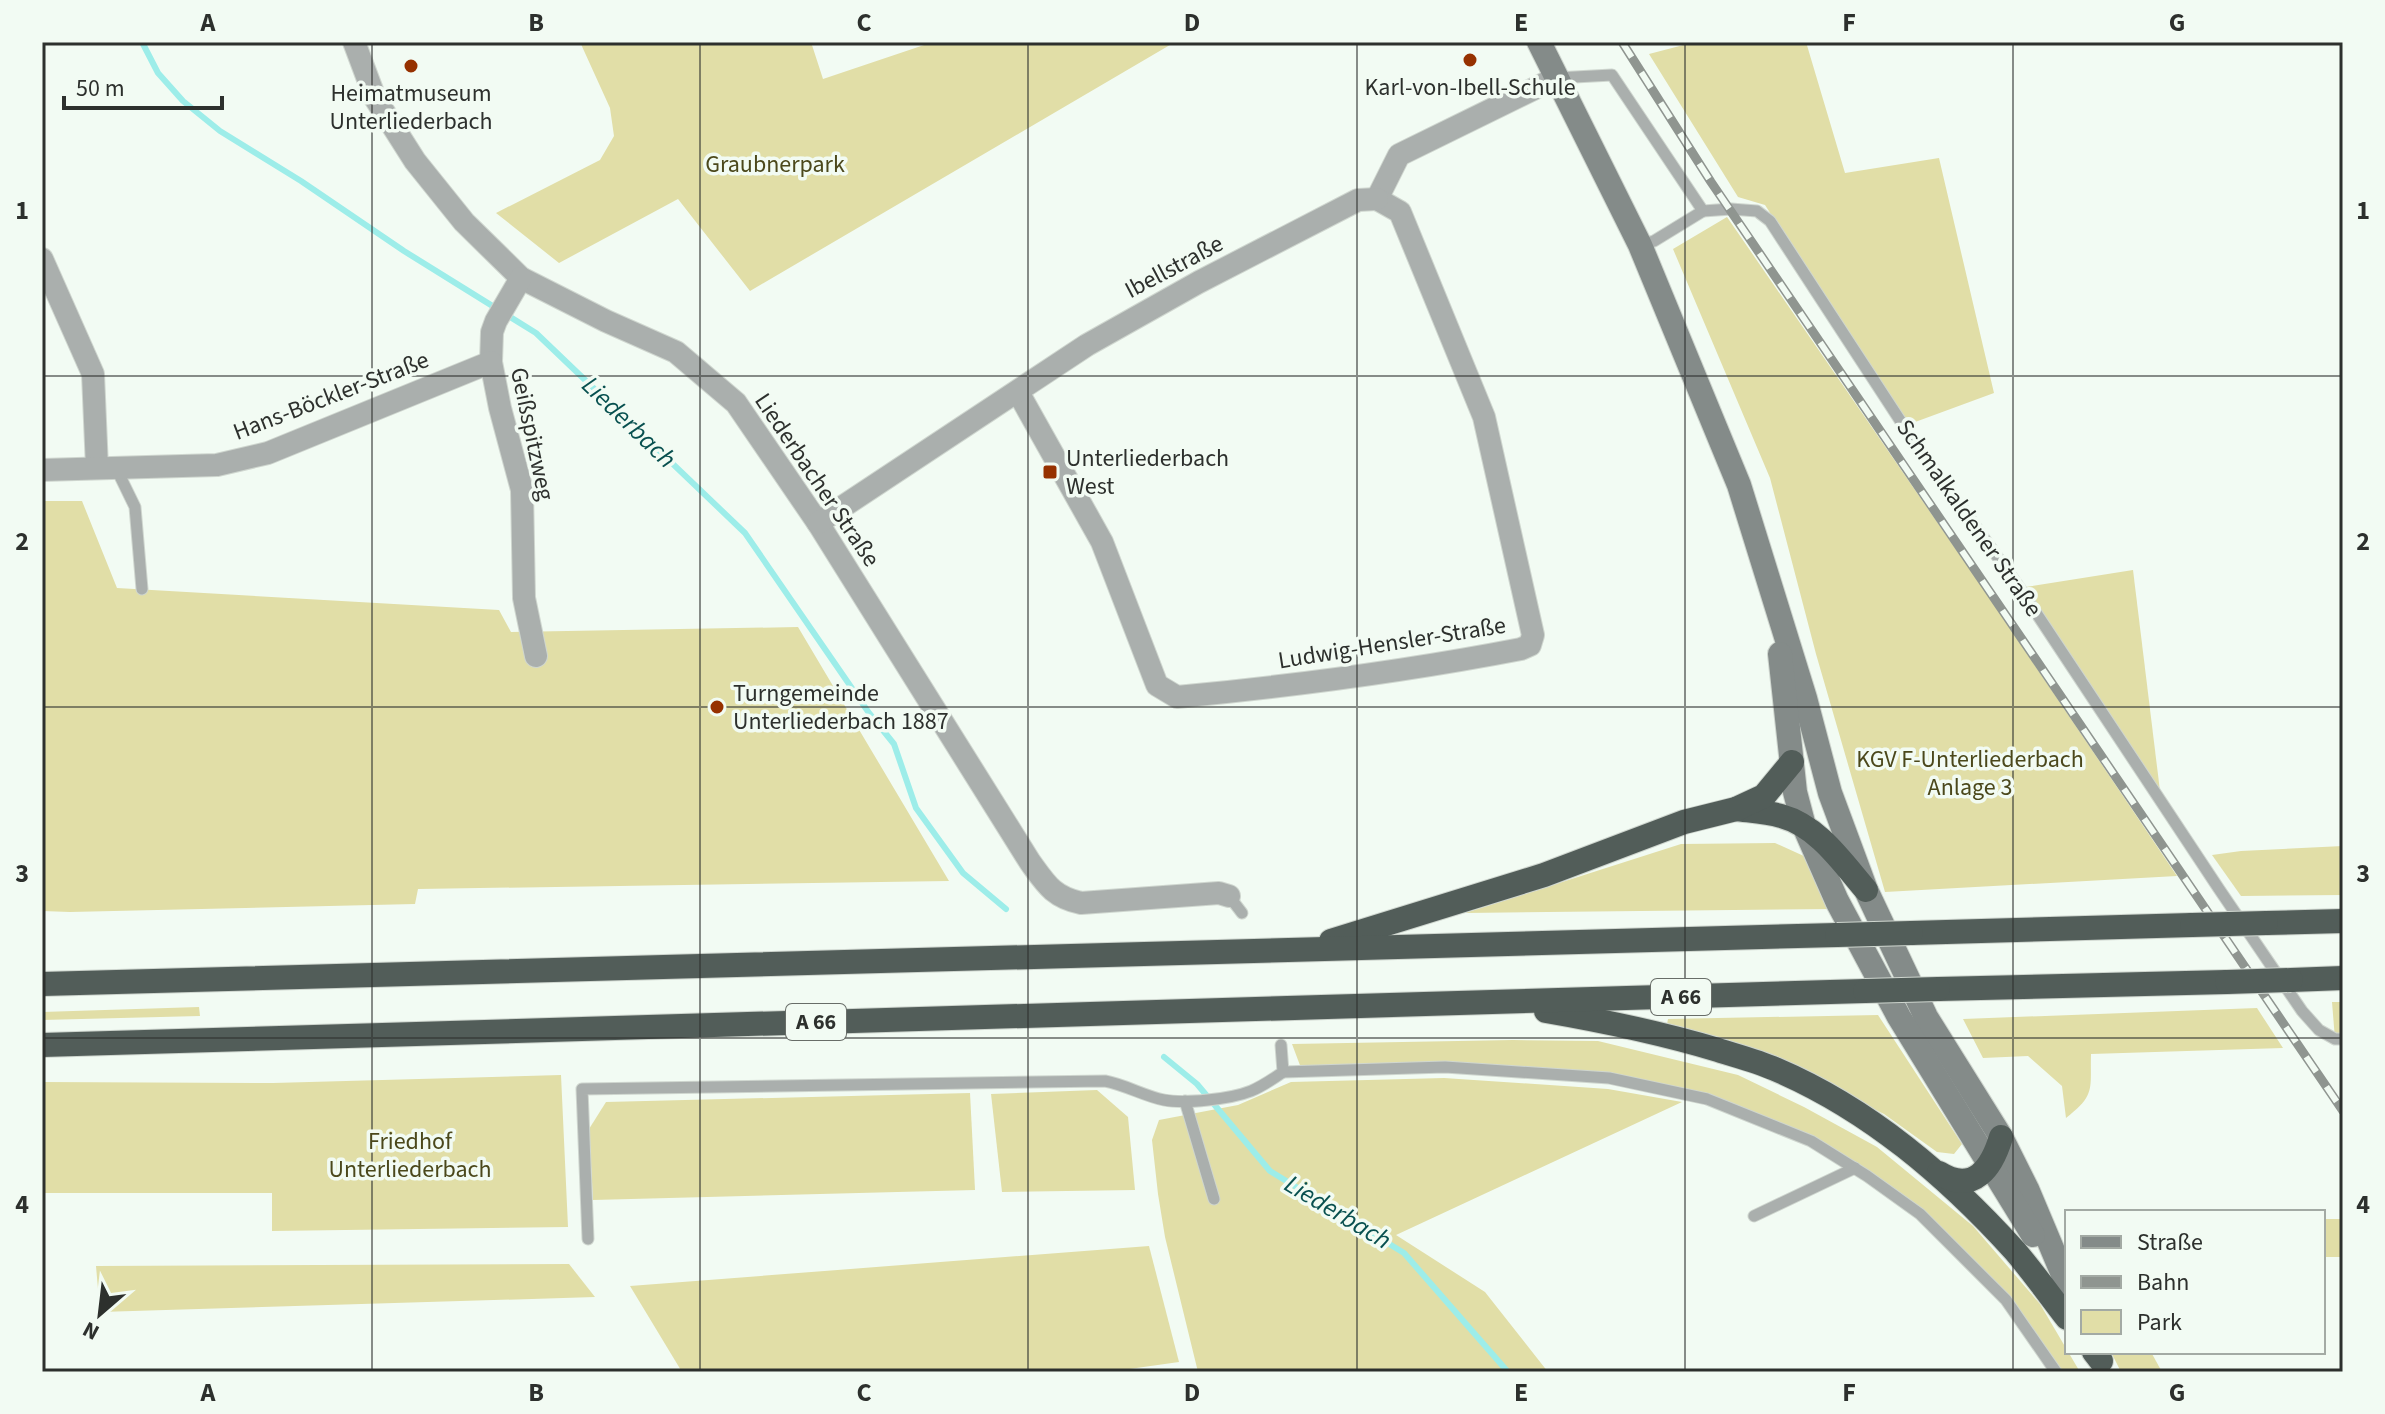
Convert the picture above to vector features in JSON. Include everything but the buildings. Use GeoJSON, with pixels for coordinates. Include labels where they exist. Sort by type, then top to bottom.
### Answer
{"type":"FeatureCollection","features":[{"type":"Feature","properties":{"kind":"highway"},"geometry":{"type":"LineString","coordinates":[[1305,949],[1544,875],[1684,822],[1736,809],[1764,796],[1792,762]]}},
{"type":"Feature","properties":{"kind":"highway"},"geometry":{"type":"LineString","coordinates":[[1736,809],[1782,816],[1804,826],[1827,844],[1866,890]]}},
{"type":"Feature","properties":{"kind":"highway"},"geometry":{"type":"LineString","coordinates":[[42,984],[2343,921]]}},
{"type":"Feature","properties":{"kind":"highway","name":"A 66"},"geometry":{"type":"LineString","coordinates":[[42,1045],[2343,978]]}},
{"type":"Feature","properties":{"kind":"highway"},"geometry":{"type":"LineString","coordinates":[[1496,1003],[1622,1025],[1703,1046],[1773,1067],[1811,1085],[1900,1141],[1930,1168],[2016,1253],[2065,1315]]}},
{"type":"Feature","properties":{"kind":"highway","name":"A 66"},"geometry":{"type":"LineString","coordinates":[[42,1054],[136,1042]]}},
{"type":"Feature","properties":{"kind":"highway"},"geometry":{"type":"LineString","coordinates":[[1930,1168],[1945,1177],[1966,1181],[1983,1173],[2001,1137]]}},
{"type":"Feature","properties":{"kind":"main road"},"geometry":{"type":"LineString","coordinates":[[1539,42],[1640,245],[1739,485],[1805,698],[1830,793],[1866,890],[1926,1017],[2001,1137],[2065,1279]]}},
{"type":"Feature","properties":{"kind":"main road"},"geometry":{"type":"LineString","coordinates":[[1774,600],[1795,792],[1804,826],[1837,901],[1899,1017],[2065,1290]]}},
{"type":"Feature","properties":{"kind":"street","name":"Liederbacher Straße"},"geometry":{"type":"LineString","coordinates":[[354,42],[375,98],[415,161],[464,222],[521,278],[676,352],[736,403],[818,523],[1030,862],[1055,893],[1081,903],[1219,893],[1235,904]]}},
{"type":"Feature","properties":{"kind":"street"},"geometry":{"type":"LineString","coordinates":[[1377,199],[1399,155],[1556,78]]}},
{"type":"Feature","properties":{"kind":"street","name":"Ludwig-Hensler-Straße"},"geometry":{"type":"LineString","coordinates":[[1018,392],[1102,542],[1157,685],[1177,697],[1351,678],[1436,665],[1530,645],[1533,635],[1484,417],[1400,212],[1377,199]]}},
{"type":"Feature","properties":{"kind":"street","name":"Ibellstraße"},"geometry":{"type":"LineString","coordinates":[[818,523],[1087,345],[1199,282],[1358,200],[1377,199]]}},
{"type":"Feature","properties":{"kind":"street"},"geometry":{"type":"LineString","coordinates":[[42,259],[93,374],[106,468]]}},
{"type":"Feature","properties":{"kind":"street","name":"Geißspitzweg"},"geometry":{"type":"LineString","coordinates":[[521,278],[492,332],[491,362],[522,490],[524,598],[536,656]]}},
{"type":"Feature","properties":{"kind":"street","name":"Hans-Böckler-Straße"},"geometry":{"type":"LineString","coordinates":[[42,470],[217,465],[268,453],[491,362]]}},
{"type":"Feature","properties":{"kind":"lane"},"geometry":{"type":"LineString","coordinates":[[1556,78],[1612,75],[1703,211],[1654,241],[1640,245]]}},
{"type":"Feature","properties":{"kind":"lane","name":"Schmalkaldener Straße"},"geometry":{"type":"LineString","coordinates":[[1703,211],[1757,211],[1770,221],[1907,431],[2019,587],[2302,1011],[2319,1030],[2335,1039],[2343,1039]]}},
{"type":"Feature","properties":{"kind":"lane"},"geometry":{"type":"LineString","coordinates":[[106,468],[135,507],[142,589]]}},
{"type":"Feature","properties":{"kind":"lane"},"geometry":{"type":"LineString","coordinates":[[1281,1045],[1283,1072]]}},
{"type":"Feature","properties":{"kind":"lane"},"geometry":{"type":"LineString","coordinates":[[588,1239],[582,1089],[1105,1081],[1148,1096],[1188,1101],[1248,1092],[1283,1072],[1445,1067],[1609,1078],[1707,1099],[1811,1141],[1855,1168],[1920,1214],[1955,1247],[2006,1300],[2056,1372]]}},
{"type":"Feature","properties":{"kind":"lane"},"geometry":{"type":"LineString","coordinates":[[1188,1101],[1214,1199]]}},
{"type":"Feature","properties":{"kind":"lane"},"geometry":{"type":"LineString","coordinates":[[1754,1216],[1855,1168]]}},
{"type":"Feature","properties":{"kind":"green space","name":"Graubnerpark"},"geometry":{"type":"Polygon","coordinates":[[[580,42],[811,42],[823,79],[933,42],[1175,42],[750,291],[678,199],[559,263],[496,213],[600,160],[614,136],[610,108],[580,42]]]}},
{"type":"Feature","properties":{"kind":"green space"},"geometry":{"type":"Polygon","coordinates":[[[1695,42],[1806,42],[1845,173],[1939,158],[1994,393],[1907,425],[1765,205],[1738,197],[1649,54],[1695,42]]]}},
{"type":"Feature","properties":{"kind":"green space","name":"KGV F-Unterliederbach Anlage 3"},"geometry":{"type":"Polygon","coordinates":[[[1727,217],[2177,876],[1885,892],[1816,654],[1770,478],[1673,249],[1727,217]]]}},
{"type":"Feature","properties":{"kind":"green space"},"geometry":{"type":"Polygon","coordinates":[[[42,501],[82,501],[117,588],[499,610],[511,632],[798,627],[949,881],[418,889],[415,904],[42,911],[42,501]]]}},
{"type":"Feature","properties":{"kind":"green space","name":"KGV F-Unterliederbach Anlage 3"},"geometry":{"type":"Polygon","coordinates":[[[2133,570],[2160,791],[2019,588],[2133,570]]]}},
{"type":"Feature","properties":{"kind":"green space"},"geometry":{"type":"Polygon","coordinates":[[[1775,843],[1806,857],[1833,909],[1465,913],[1681,844],[1775,843]]]}},
{"type":"Feature","properties":{"kind":"green space"},"geometry":{"type":"Polygon","coordinates":[[[2343,846],[2343,895],[2241,896],[2212,855],[2241,851],[2343,846]]]}},
{"type":"Feature","properties":{"kind":"green space"},"geometry":{"type":"Polygon","coordinates":[[[2332,1002],[2343,1002],[2343,1039],[2335,1039],[2332,1002]]]}},
{"type":"Feature","properties":{"kind":"green space"},"geometry":{"type":"Polygon","coordinates":[[[199,1007],[200,1016],[42,1020],[42,1012],[199,1007]]]}},
{"type":"Feature","properties":{"kind":"green space"},"geometry":{"type":"Polygon","coordinates":[[[2257,1008],[2283,1048],[2091,1054],[2091,1084],[2087,1097],[2066,1118],[2062,1086],[2028,1056],[1983,1058],[1963,1019],[2257,1008]]]}},
{"type":"Feature","properties":{"kind":"green space"},"geometry":{"type":"Polygon","coordinates":[[[1878,1015],[1962,1144],[1954,1154],[1937,1152],[1884,1114],[1757,1052],[1667,1024],[1668,1019],[1878,1015]]]}},
{"type":"Feature","properties":{"kind":"green space"},"geometry":{"type":"Polygon","coordinates":[[[1598,1041],[1738,1075],[1877,1147],[1973,1226],[2040,1304],[2065,1346],[2065,1354],[2069,1354],[2080,1372],[2056,1372],[2006,1300],[1920,1214],[1811,1141],[1707,1099],[1609,1078],[1445,1067],[1301,1068],[1292,1044],[1598,1041]]]}},
{"type":"Feature","properties":{"kind":"green space","name":"Friedhof Unterliederbach"},"geometry":{"type":"Polygon","coordinates":[[[561,1075],[568,1227],[272,1231],[272,1193],[42,1193],[42,1082],[273,1083],[561,1075]]]}},
{"type":"Feature","properties":{"kind":"green space"},"geometry":{"type":"Polygon","coordinates":[[[1444,1078],[1608,1089],[1682,1102],[1396,1235],[1485,1292],[1548,1372],[1198,1372],[1165,1237],[1158,1194],[1152,1140],[1159,1120],[1238,1105],[1291,1082],[1444,1078]]]}},
{"type":"Feature","properties":{"kind":"green space"},"geometry":{"type":"Polygon","coordinates":[[[1097,1090],[1128,1117],[1135,1190],[1002,1192],[991,1094],[1097,1090]]]}},
{"type":"Feature","properties":{"kind":"green space"},"geometry":{"type":"Polygon","coordinates":[[[970,1093],[975,1190],[593,1200],[589,1129],[606,1102],[970,1093]]]}},
{"type":"Feature","properties":{"kind":"green space"},"geometry":{"type":"Polygon","coordinates":[[[2325,1219],[2343,1219],[2343,1257],[2325,1257],[2325,1219]]]}},
{"type":"Feature","properties":{"kind":"green space"},"geometry":{"type":"Polygon","coordinates":[[[1149,1246],[1179,1362],[1108,1372],[682,1372],[630,1286],[1149,1246]]]}},
{"type":"Feature","properties":{"kind":"green space"},"geometry":{"type":"Polygon","coordinates":[[[569,1264],[595,1297],[100,1312],[96,1266],[569,1264]]]}},
{"type":"Feature","properties":{"kind":"green space"},"geometry":{"type":"Polygon","coordinates":[[[2112,1354],[2152,1354],[2162,1372],[2121,1372],[2112,1354]]]}},
{"type":"Feature","properties":{"kind":"waterway","name":"Liederbach"},"geometry":{"type":"LineString","coordinates":[[142,42],[158,73],[183,101],[220,131],[536,333],[745,533],[869,713],[894,744],[916,808],[963,873],[1006,909]]}},
{"type":"Feature","properties":{"kind":"waterway","name":"Liederbach"},"geometry":{"type":"LineString","coordinates":[[1164,1057],[1197,1084],[1270,1171],[1404,1253],[1508,1372]]}},
{"type":"Feature","properties":{"kind":"railway"},"geometry":{"type":"LineString","coordinates":[[1622,42],[1711,182],[2343,1111]]}},
{"type":"Feature","properties":{"kind":"place","name":"Karl-von-Ibell-Schule"},"geometry":{"type":"Point","coordinates":[1470,60]}},
{"type":"Feature","properties":{"kind":"place","name":"Heimatmuseum Unterliederbach"},"geometry":{"type":"Point","coordinates":[411,66]}},
{"type":"Feature","properties":{"kind":"place","name":"Unterliederbach West"},"geometry":{"type":"Point","coordinates":[1050,472]}},
{"type":"Feature","properties":{"kind":"place","name":"Turngemeinde Unterliederbach 1887"},"geometry":{"type":"Point","coordinates":[717,707]}}]}
